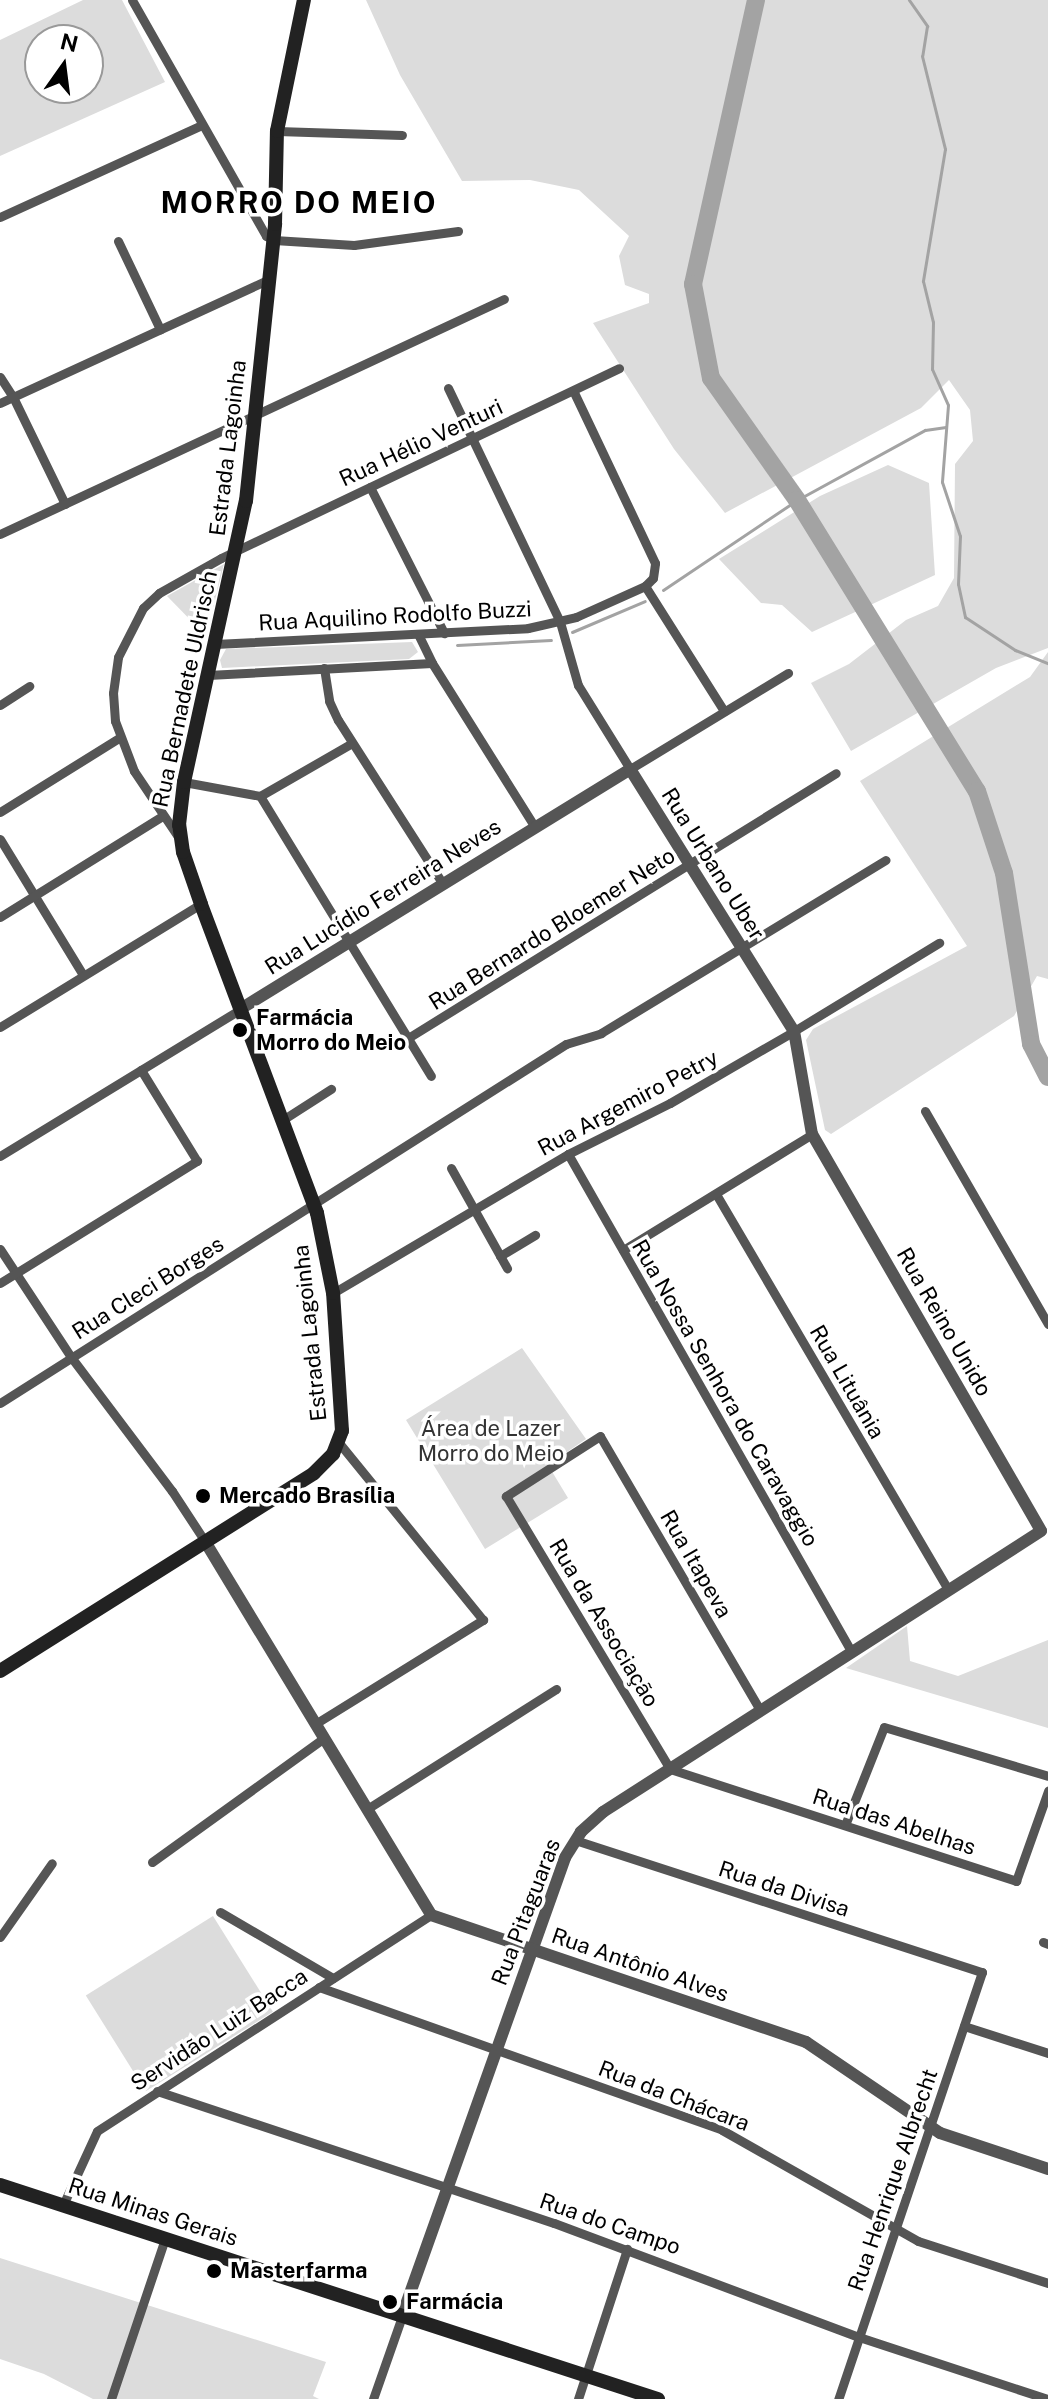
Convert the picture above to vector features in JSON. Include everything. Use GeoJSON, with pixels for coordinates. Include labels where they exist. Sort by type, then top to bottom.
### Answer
{"type":"FeatureCollection","features":[{"type":"Feature","properties":{"kind":"main road","name":"Estrada Lagoinha"},"geometry":{"type":"LineString","coordinates":[[237,550],[274,240],[277,131],[304,0]]}},
{"type":"Feature","properties":{"kind":"main road","name":"Rua Bernadete Uldrisch"},"geometry":{"type":"LineString","coordinates":[[180,838],[179,813],[184,782],[237,550]]}},
{"type":"Feature","properties":{"kind":"main road","name":"Estrada Lagoinha"},"geometry":{"type":"LineString","coordinates":[[0,1671],[314,1473],[339,1443],[343,1407],[333,1293],[315,1203],[201,904],[180,838]]}},
{"type":"Feature","properties":{"kind":"main road","name":"Rua Minas Gerais"},"geometry":{"type":"LineString","coordinates":[[0,2185],[658,2399]]}},
{"type":"Feature","properties":{"kind":"street"},"geometry":{"type":"LineString","coordinates":[[132,0],[261,231],[274,240],[354,245],[458,231]]}},
{"type":"Feature","properties":{"kind":"street"},"geometry":{"type":"LineString","coordinates":[[0,217],[202,125]]}},
{"type":"Feature","properties":{"kind":"street"},"geometry":{"type":"LineString","coordinates":[[277,131],[402,135]]}},
{"type":"Feature","properties":{"kind":"street"},"geometry":{"type":"LineString","coordinates":[[118,241],[160,329]]}},
{"type":"Feature","properties":{"kind":"street"},"geometry":{"type":"LineString","coordinates":[[0,403],[270,279]]}},
{"type":"Feature","properties":{"kind":"street"},"geometry":{"type":"LineString","coordinates":[[0,534],[504,299]]}},
{"type":"Feature","properties":{"kind":"street","name":"Rua Hélio Venturi"},"geometry":{"type":"LineString","coordinates":[[237,550],[619,368]]}},
{"type":"Feature","properties":{"kind":"street"},"geometry":{"type":"LineString","coordinates":[[0,377],[13,397],[65,504]]}},
{"type":"Feature","properties":{"kind":"street","name":"Rua Urbano Uber"},"geometry":{"type":"LineString","coordinates":[[448,388],[560,622],[578,685],[794,1031],[812,1134]]}},
{"type":"Feature","properties":{"kind":"street"},"geometry":{"type":"LineString","coordinates":[[573,390],[656,569],[645,586],[724,711]]}},
{"type":"Feature","properties":{"kind":"street"},"geometry":{"type":"LineString","coordinates":[[370,487],[444,633]]}},
{"type":"Feature","properties":{"kind":"street","name":"Estrada Lagoinha"},"geometry":{"type":"LineString","coordinates":[[180,838],[134,771],[119,738],[114,708],[118,657],[136,617],[159,593],[237,550]]}},
{"type":"Feature","properties":{"kind":"street","name":"Rua Aquilino Rodolfo Buzzi"},"geometry":{"type":"LineString","coordinates":[[215,644],[528,628],[560,622],[645,586]]}},
{"type":"Feature","properties":{"kind":"street"},"geometry":{"type":"LineString","coordinates":[[418,634],[432,663],[535,827]]}},
{"type":"Feature","properties":{"kind":"street"},"geometry":{"type":"LineString","coordinates":[[208,675],[432,663]]}},
{"type":"Feature","properties":{"kind":"street"},"geometry":{"type":"LineString","coordinates":[[324,668],[329,701],[352,743],[443,884]]}},
{"type":"Feature","properties":{"kind":"street","name":"Rua Lucídio Ferreira Neves"},"geometry":{"type":"LineString","coordinates":[[0,1156],[788,673]]}},
{"type":"Feature","properties":{"kind":"street"},"geometry":{"type":"LineString","coordinates":[[0,705],[29,686]]}},
{"type":"Feature","properties":{"kind":"street"},"geometry":{"type":"LineString","coordinates":[[0,812],[119,738]]}},
{"type":"Feature","properties":{"kind":"street"},"geometry":{"type":"LineString","coordinates":[[184,782],[260,796],[352,743]]}},
{"type":"Feature","properties":{"kind":"street","name":"Rua Bernardo Bloemer Neto"},"geometry":{"type":"LineString","coordinates":[[408,1038],[836,773]]}},
{"type":"Feature","properties":{"kind":"street"},"geometry":{"type":"LineString","coordinates":[[260,796],[431,1076]]}},
{"type":"Feature","properties":{"kind":"street"},"geometry":{"type":"LineString","coordinates":[[0,917],[162,816]]}},
{"type":"Feature","properties":{"kind":"street"},"geometry":{"type":"LineString","coordinates":[[0,839],[83,975]]}},
{"type":"Feature","properties":{"kind":"street","name":"Rua Cleci Borges"},"geometry":{"type":"LineString","coordinates":[[0,1403],[566,1044],[601,1033],[885,860]]}},
{"type":"Feature","properties":{"kind":"street"},"geometry":{"type":"LineString","coordinates":[[0,1027],[201,904]]}},
{"type":"Feature","properties":{"kind":"street","name":"Rua Argemiro Petry"},"geometry":{"type":"LineString","coordinates":[[333,1293],[568,1154],[670,1103],[939,943]]}},
{"type":"Feature","properties":{"kind":"street"},"geometry":{"type":"LineString","coordinates":[[0,1283],[197,1161],[141,1070]]}},
{"type":"Feature","properties":{"kind":"street"},"geometry":{"type":"LineString","coordinates":[[284,1119],[331,1089]]}},
{"type":"Feature","properties":{"kind":"street"},"geometry":{"type":"LineString","coordinates":[[925,1111],[1048,1324]]}},
{"type":"Feature","properties":{"kind":"street"},"geometry":{"type":"LineString","coordinates":[[623,1250],[812,1134]]}},
{"type":"Feature","properties":{"kind":"street","name":"Rua Reino Unido"},"geometry":{"type":"LineString","coordinates":[[812,1134],[1045,1528]]}},
{"type":"Feature","properties":{"kind":"street","name":"Rua Nossa Senhora do Caravaggio"},"geometry":{"type":"LineString","coordinates":[[568,1154],[851,1651]]}},
{"type":"Feature","properties":{"kind":"street"},"geometry":{"type":"LineString","coordinates":[[451,1168],[507,1268]]}},
{"type":"Feature","properties":{"kind":"street","name":"Rua Lituânia"},"geometry":{"type":"LineString","coordinates":[[716,1194],[948,1589]]}},
{"type":"Feature","properties":{"kind":"street"},"geometry":{"type":"LineString","coordinates":[[500,1256],[535,1235]]}},
{"type":"Feature","properties":{"kind":"street"},"geometry":{"type":"LineString","coordinates":[[0,1249],[71,1357],[172,1491],[206,1543],[431,1915]]}},
{"type":"Feature","properties":{"kind":"street","name":"Rua Itapeva"},"geometry":{"type":"LineString","coordinates":[[506,1496],[600,1436],[760,1710]]}},
{"type":"Feature","properties":{"kind":"street"},"geometry":{"type":"LineString","coordinates":[[315,1724],[483,1620],[339,1443]]}},
{"type":"Feature","properties":{"kind":"street","name":"Rua da Associação"},"geometry":{"type":"LineString","coordinates":[[506,1496],[670,1769]]}},
{"type":"Feature","properties":{"kind":"street","name":"Rua Pitaguaras"},"geometry":{"type":"LineString","coordinates":[[373,2399],[532,1949],[575,1840],[603,1812],[1045,1528]]}},
{"type":"Feature","properties":{"kind":"street"},"geometry":{"type":"LineString","coordinates":[[367,1809],[556,1689]]}},
{"type":"Feature","properties":{"kind":"street"},"geometry":{"type":"LineString","coordinates":[[845,1825],[884,1727],[1048,1776]]}},
{"type":"Feature","properties":{"kind":"street"},"geometry":{"type":"LineString","coordinates":[[152,1862],[324,1738]]}},
{"type":"Feature","properties":{"kind":"street","name":"Rua das Abelhas"},"geometry":{"type":"LineString","coordinates":[[670,1769],[1016,1881],[1048,1791]]}},
{"type":"Feature","properties":{"kind":"street","name":"Rua da Divisa"},"geometry":{"type":"LineString","coordinates":[[575,1840],[982,1972]]}},
{"type":"Feature","properties":{"kind":"street"},"geometry":{"type":"LineString","coordinates":[[0,1937],[52,1863]]}},
{"type":"Feature","properties":{"kind":"street"},"geometry":{"type":"LineString","coordinates":[[220,1912],[333,1978]]}},
{"type":"Feature","properties":{"kind":"street","name":"Rua Antônio Alves"},"geometry":{"type":"LineString","coordinates":[[431,1915],[806,2042],[930,2127],[1048,2169]]}},
{"type":"Feature","properties":{"kind":"street","name":"Servidão Luiz Bacca"},"geometry":{"type":"LineString","coordinates":[[63,2205],[93,2136],[157,2091],[431,1915]]}},
{"type":"Feature","properties":{"kind":"street","name":"Rua Henrique Albrecht"},"geometry":{"type":"LineString","coordinates":[[838,2399],[982,1972]]}},
{"type":"Feature","properties":{"kind":"street","name":"Rua da Chácara"},"geometry":{"type":"LineString","coordinates":[[319,1987],[722,2130],[895,2230],[932,2246],[1048,2283]]}},
{"type":"Feature","properties":{"kind":"street"},"geometry":{"type":"LineString","coordinates":[[964,2026],[1048,2053]]}},
{"type":"Feature","properties":{"kind":"street","name":"Rua do Campo"},"geometry":{"type":"LineString","coordinates":[[157,2091],[448,2187],[627,2249],[859,2337],[1048,2399]]}},
{"type":"Feature","properties":{"kind":"street"},"geometry":{"type":"LineString","coordinates":[[111,2399],[165,2239]]}},
{"type":"Feature","properties":{"kind":"street"},"geometry":{"type":"LineString","coordinates":[[578,2399],[627,2249]]}},
{"type":"Feature","properties":{"kind":"green space"},"geometry":{"type":"Polygon","coordinates":[[[83,0],[122,0],[165,82],[0,156],[0,40],[24,28],[24,104],[104,104],[104,24],[33,24],[83,0]]]}},
{"type":"Feature","properties":{"kind":"green space"},"geometry":{"type":"Polygon","coordinates":[[[366,0],[1048,0],[1048,648],[996,668],[851,751],[811,683],[849,664],[906,620],[938,606],[954,578],[955,464],[973,441],[970,410],[949,380],[921,408],[725,513],[674,449],[593,323],[649,303],[649,294],[625,285],[619,256],[629,236],[579,190],[530,180],[462,181],[400,75],[366,0]]]}},
{"type":"Feature","properties":{"kind":"green space"},"geometry":{"type":"Polygon","coordinates":[[[888,465],[929,483],[935,575],[812,632],[782,605],[761,603],[719,559],[820,496],[888,465]]]}},
{"type":"Feature","properties":{"kind":"green space"},"geometry":{"type":"Polygon","coordinates":[[[224,564],[206,636],[167,596],[224,564]]]}},
{"type":"Feature","properties":{"kind":"green space"},"geometry":{"type":"Polygon","coordinates":[[[412,642],[418,652],[409,659],[222,668],[220,660],[226,649],[412,642]]]}},
{"type":"Feature","properties":{"kind":"green space"},"geometry":{"type":"Polygon","coordinates":[[[1048,652],[1048,979],[1037,976],[1014,1016],[831,1134],[825,1130],[806,1040],[813,1029],[967,946],[860,781],[1030,677],[1048,652]]]}},
{"type":"Feature","properties":{"kind":"green space","name":"Área de Lazer Morro do Meio"},"geometry":{"type":"Polygon","coordinates":[[[522,1348],[586,1439],[548,1465],[568,1498],[485,1549],[406,1420],[522,1348]]]}},
{"type":"Feature","properties":{"kind":"green space"},"geometry":{"type":"Polygon","coordinates":[[[907,1626],[910,1661],[958,1676],[1048,1640],[1048,1728],[846,1668],[907,1626]]]}},
{"type":"Feature","properties":{"kind":"green space"},"geometry":{"type":"Polygon","coordinates":[[[213,1916],[273,2012],[146,2091],[86,1995],[213,1916]]]}},
{"type":"Feature","properties":{"kind":"green space"},"geometry":{"type":"Polygon","coordinates":[[[0,2258],[326,2362],[313,2396],[319,2399],[93,2399],[44,2374],[0,2359],[0,2258]]]}},
{"type":"Feature","properties":{"kind":"waterway"},"geometry":{"type":"LineString","coordinates":[[756,0],[693,284],[711,378],[797,500],[977,791],[1004,873],[1031,1044],[1048,1077]]}},
{"type":"Feature","properties":{"kind":"waterway"},"geometry":{"type":"LineString","coordinates":[[909,0],[927,26],[922,56],[945,149],[923,281],[933,322],[932,369],[948,405],[942,482],[960,536],[958,584],[965,617],[1015,650],[1048,663]]}},
{"type":"Feature","properties":{"kind":"waterway"},"geometry":{"type":"LineString","coordinates":[[663,590],[797,500],[925,430],[946,427]]}},
{"type":"Feature","properties":{"kind":"waterway"},"geometry":{"type":"LineString","coordinates":[[572,632],[645,601]]}},
{"type":"Feature","properties":{"kind":"waterway"},"geometry":{"type":"LineString","coordinates":[[457,645],[551,640]]}},
{"type":"Feature","properties":{"kind":"place","name":"Farmácia Morro do Meio"},"geometry":{"type":"Point","coordinates":[240,1030]}},
{"type":"Feature","properties":{"kind":"place","name":"Mercado Brasília"},"geometry":{"type":"Point","coordinates":[203,1496]}},
{"type":"Feature","properties":{"kind":"place","name":"Masterfarma"},"geometry":{"type":"Point","coordinates":[214,2271]}},
{"type":"Feature","properties":{"kind":"place","name":"Farmácia"},"geometry":{"type":"Point","coordinates":[390,2302]}},
{"type":"Feature","properties":{"kind":"district","name":"MORRO DO MEIO"},"geometry":{"type":"Point","coordinates":[299,202]}}]}
